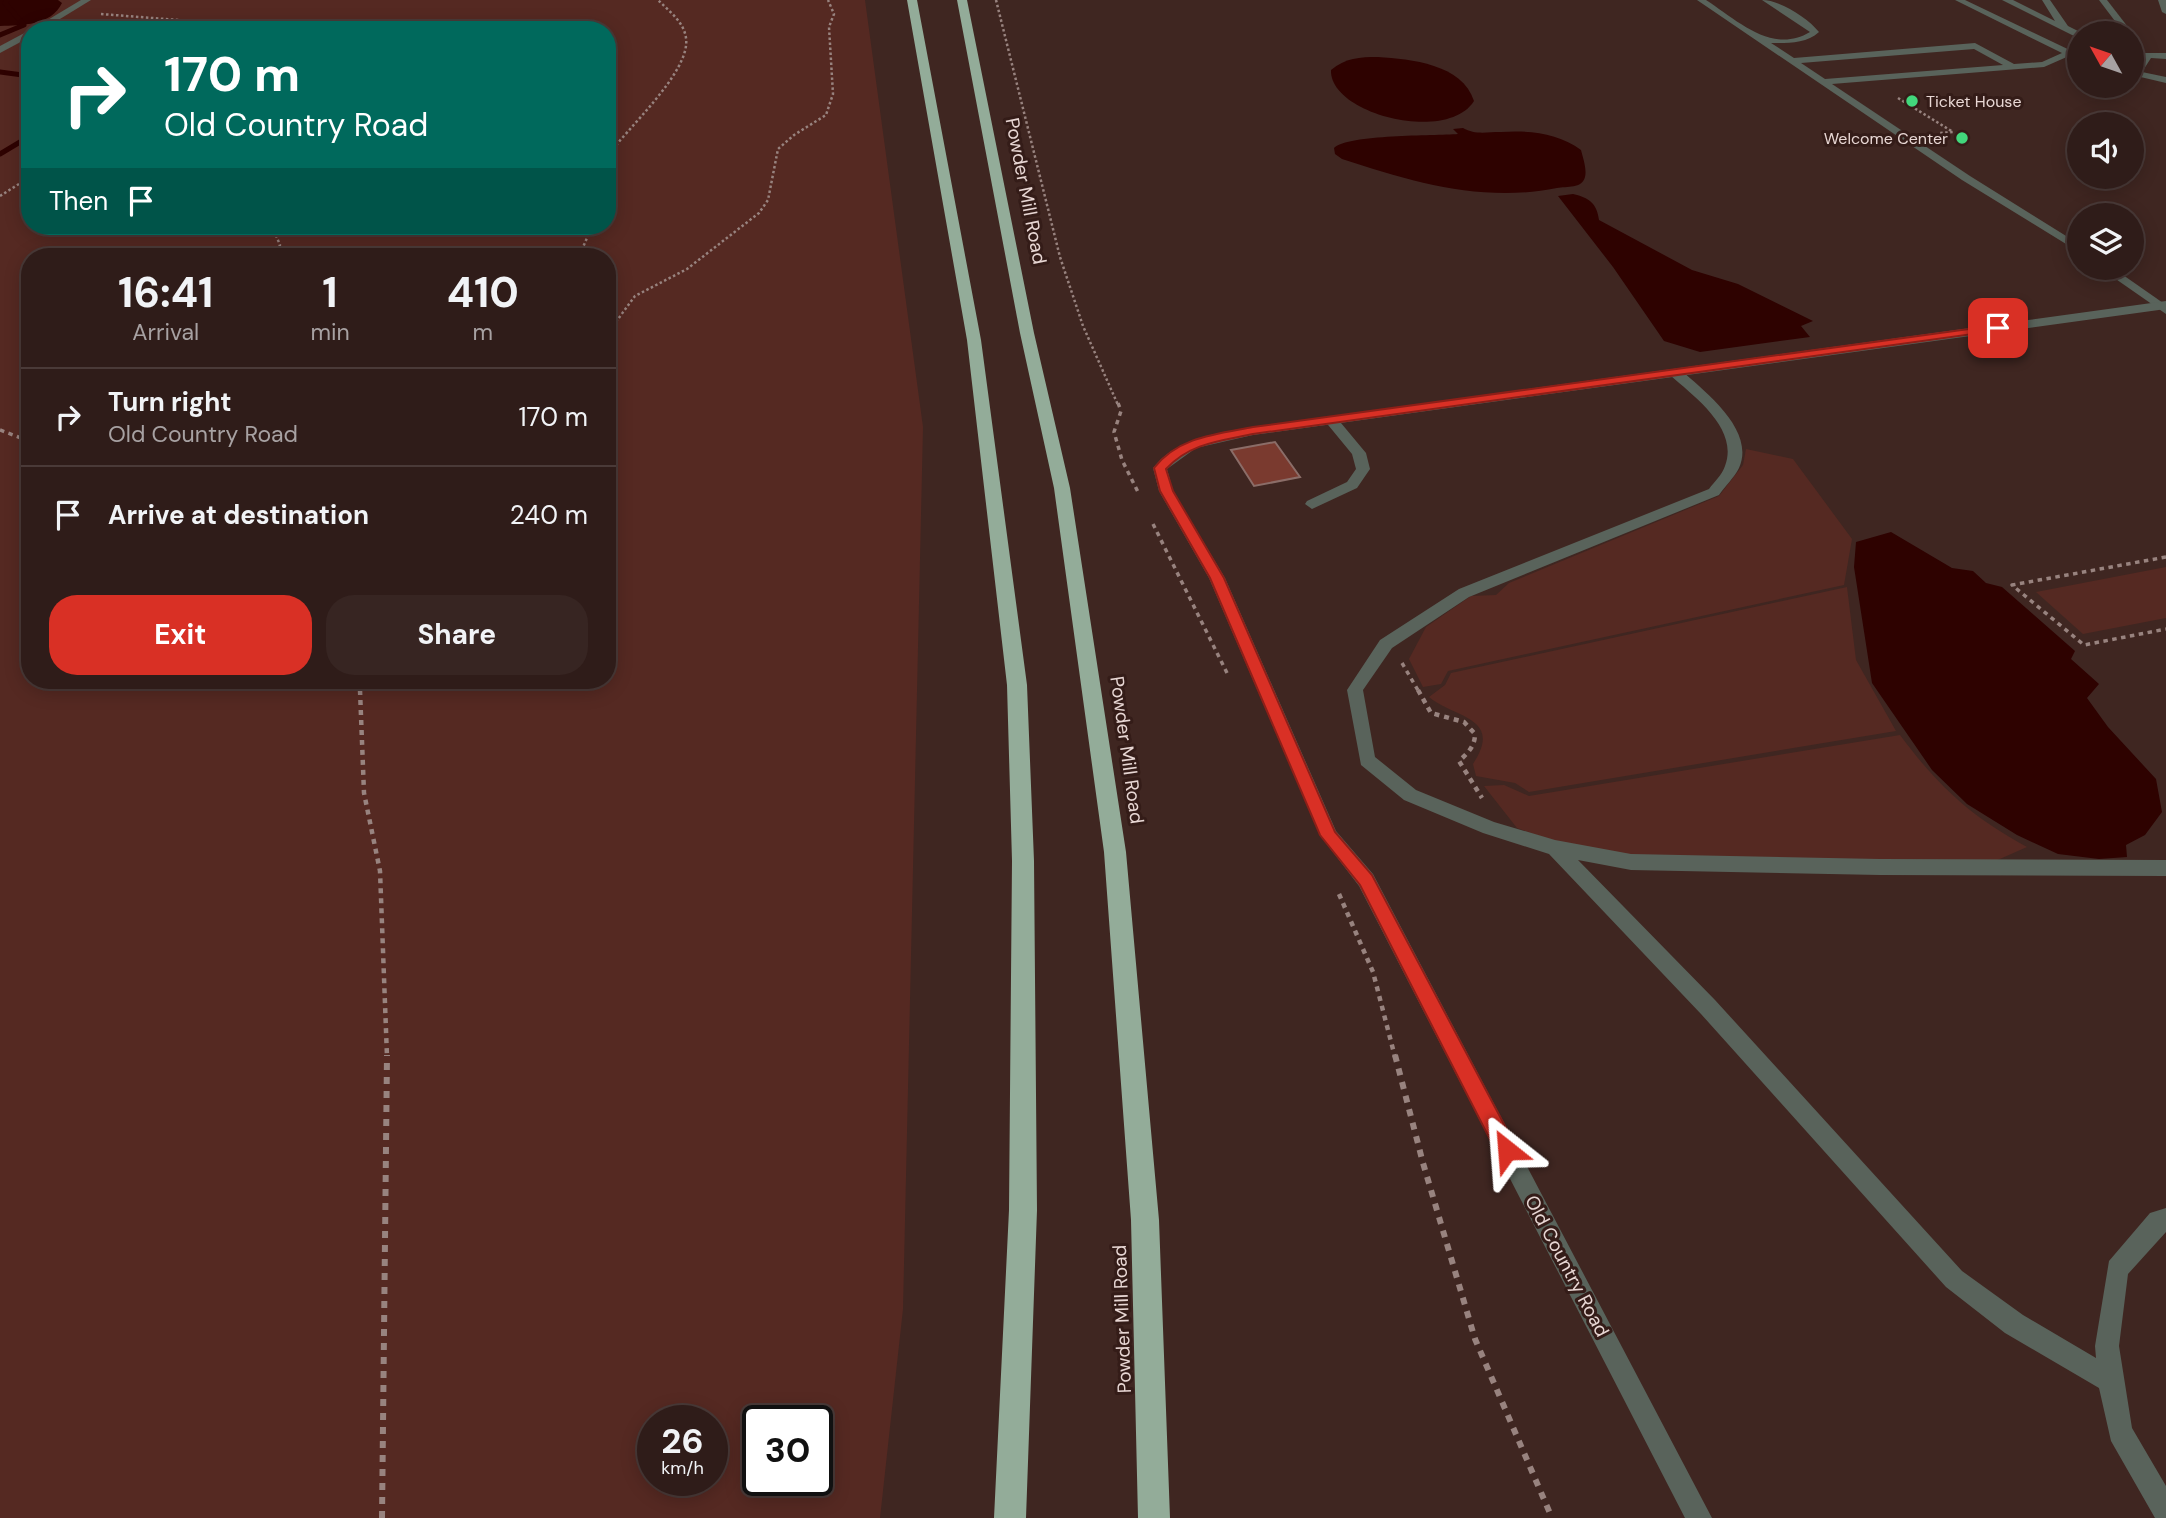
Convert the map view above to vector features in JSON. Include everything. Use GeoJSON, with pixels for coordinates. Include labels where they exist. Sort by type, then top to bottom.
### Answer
{"type":"FeatureCollection","features":[{"type":"Feature","properties":{"kind":"highway"},"geometry":{"type":"LineString","coordinates":[[912,0],[974,340],[1017,685],[1023,861],[1023,1210],[1010,1518]]}},
{"type":"Feature","properties":{"kind":"highway","name":"Powder Mill Road"},"geometry":{"type":"LineString","coordinates":[[962,0],[1027,333],[1062,488],[1115,852],[1145,1220],[1154,1518]]}},
{"type":"Feature","properties":{"kind":"street"},"geometry":{"type":"LineString","coordinates":[[50,21],[87,0]]}},
{"type":"Feature","properties":{"kind":"street"},"geometry":{"type":"LineString","coordinates":[[1701,0],[1966,178],[2067,241]]}},
{"type":"Feature","properties":{"kind":"street"},"geometry":{"type":"LineString","coordinates":[[1763,41],[1801,39],[1815,32],[1810,26],[1766,0]]}},
{"type":"Feature","properties":{"kind":"street"},"geometry":{"type":"LineString","coordinates":[[1959,0],[2067,52]]}},
{"type":"Feature","properties":{"kind":"street"},"geometry":{"type":"LineString","coordinates":[[2006,0],[2066,30]]}},
{"type":"Feature","properties":{"kind":"street"},"geometry":{"type":"LineString","coordinates":[[2046,0],[2066,30]]}},
{"type":"Feature","properties":{"kind":"street"},"geometry":{"type":"LineString","coordinates":[[2103,0],[2119,21]]}},
{"type":"Feature","properties":{"kind":"street"},"geometry":{"type":"LineString","coordinates":[[2162,0],[2166,12]]}},
{"type":"Feature","properties":{"kind":"street"},"geometry":{"type":"LineString","coordinates":[[0,50],[21,38]]}},
{"type":"Feature","properties":{"kind":"street"},"geometry":{"type":"LineString","coordinates":[[1793,61],[1975,46],[2011,66]]}},
{"type":"Feature","properties":{"kind":"street"},"geometry":{"type":"LineString","coordinates":[[2144,51],[2166,56]]}},
{"type":"Feature","properties":{"kind":"street"},"geometry":{"type":"LineString","coordinates":[[1823,82],[2044,64],[2067,54]]}},
{"type":"Feature","properties":{"kind":"street"},"geometry":{"type":"LineString","coordinates":[[2144,74],[2166,80]]}},
{"type":"Feature","properties":{"kind":"street"},"geometry":{"type":"LineString","coordinates":[[2124,280],[2164,307]]}},
{"type":"Feature","properties":{"kind":"street","name":"Old Country Road"},"geometry":{"type":"LineString","coordinates":[[1699,1518],[1366,880],[1329,835],[1217,578],[1166,491],[1160,468],[1174,453],[1196,442],[1253,430],[2164,307]]}},
{"type":"Feature","properties":{"kind":"street"},"geometry":{"type":"LineString","coordinates":[[1676,373],[1721,417],[1734,442],[1733,466],[1714,492],[1464,593],[1386,643],[1355,690],[1367,760],[1410,795],[1514,836],[1555,848],[1631,862],[2166,868]]}},
{"type":"Feature","properties":{"kind":"street"},"geometry":{"type":"LineString","coordinates":[[1312,504],[1352,485],[1363,469],[1359,453],[1331,420]]}},
{"type":"Feature","properties":{"kind":"street"},"geometry":{"type":"LineString","coordinates":[[1555,848],[1708,1007],[1954,1279],[2014,1324],[2110,1380]]}},
{"type":"Feature","properties":{"kind":"street"},"geometry":{"type":"LineString","coordinates":[[2166,1220],[2158,1221],[2117,1269],[2107,1346],[2110,1380],[2120,1432],[2166,1512]]}},
{"type":"Feature","properties":{"kind":"path"},"geometry":{"type":"LineString","coordinates":[[616,144],[651,108],[686,52],[686,37],[679,21],[658,0]]}},
{"type":"Feature","properties":{"kind":"path"},"geometry":{"type":"LineString","coordinates":[[616,322],[635,296],[687,269],[759,213],[768,200],[778,149],[794,135],[826,115],[833,94],[829,27],[834,13],[828,0]]}},
{"type":"Feature","properties":{"kind":"path"},"geometry":{"type":"LineString","coordinates":[[73,7],[103,15],[185,21]]}},
{"type":"Feature","properties":{"kind":"path"},"geometry":{"type":"LineString","coordinates":[[0,196],[21,183]]}},
{"type":"Feature","properties":{"kind":"path"},"geometry":{"type":"LineString","coordinates":[[1,433],[21,438]]}},
{"type":"Feature","properties":{"kind":"path"},"geometry":{"type":"LineString","coordinates":[[2166,557],[2012,584],[2084,645],[2166,629]]}},
{"type":"Feature","properties":{"kind":"path"},"geometry":{"type":"LineString","coordinates":[[1399,635],[1400,659],[1431,713],[1455,716],[1470,723],[1475,736],[1472,751],[1459,761],[1488,806],[1514,836]]}},
{"type":"Feature","properties":{"kind":"path"},"geometry":{"type":"LineString","coordinates":[[360,689],[364,793],[380,871],[387,1017],[382,1518]]}},
{"type":"Feature","properties":{"kind":"shaded area"},"geometry":{"type":"Polygon","coordinates":[[[0,0],[865,0],[923,427],[903,1309],[880,1518],[0,1518],[0,0]]]}},
{"type":"Feature","properties":{"kind":"shaded area"},"geometry":{"type":"Polygon","coordinates":[[[0,0],[58,0],[62,3],[51,16],[40,21],[21,21],[21,24],[0,26],[0,0]]]}},
{"type":"Feature","properties":{"kind":"shaded area"},"geometry":{"type":"Polygon","coordinates":[[[1378,57],[1420,62],[1447,71],[1468,89],[1474,101],[1460,114],[1440,120],[1416,122],[1368,110],[1349,99],[1335,86],[1331,70],[1353,59],[1378,57]]]}},
{"type":"Feature","properties":{"kind":"shaded area"},"geometry":{"type":"Polygon","coordinates":[[[1463,128],[1481,133],[1532,132],[1563,140],[1581,150],[1585,177],[1581,184],[1569,187],[1529,192],[1475,191],[1421,182],[1342,159],[1335,154],[1334,148],[1356,140],[1458,134],[1453,129],[1463,128]]]}},
{"type":"Feature","properties":{"kind":"shaded area"},"geometry":{"type":"Polygon","coordinates":[[[1573,194],[1592,202],[1599,220],[1692,270],[1738,284],[1813,321],[1801,326],[1810,337],[1700,352],[1664,341],[1613,267],[1558,196],[1573,194]]]}},
{"type":"Feature","properties":{"kind":"shaded area"},"geometry":{"type":"Polygon","coordinates":[[[1746,449],[1793,459],[1852,539],[1844,585],[1448,671],[1441,684],[1423,687],[1409,659],[1426,627],[1471,596],[1496,595],[1509,583],[1719,496],[1743,465],[1746,449]]]}},
{"type":"Feature","properties":{"kind":"shaded area"},"geometry":{"type":"Polygon","coordinates":[[[1891,532],[1952,568],[1973,571],[1986,583],[2002,587],[2075,651],[2071,659],[2099,684],[2087,698],[2108,727],[2156,779],[2162,812],[2145,835],[2126,845],[2127,857],[2099,859],[2058,854],[2017,835],[1967,804],[1932,770],[1872,683],[1854,567],[1856,542],[1891,532]]]}},
{"type":"Feature","properties":{"kind":"shaded area"},"geometry":{"type":"Polygon","coordinates":[[[2166,567],[2166,618],[2083,634],[2036,592],[2166,567]]]}},
{"type":"Feature","properties":{"kind":"shaded area"},"geometry":{"type":"Polygon","coordinates":[[[1847,587],[1856,660],[1896,731],[1529,792],[1515,783],[1476,776],[1473,764],[1483,737],[1479,728],[1472,721],[1429,697],[1445,685],[1451,673],[1847,587]]]}},
{"type":"Feature","properties":{"kind":"shaded area"},"geometry":{"type":"Polygon","coordinates":[[[1900,735],[1956,799],[1988,824],[2027,847],[1993,862],[1628,857],[1559,843],[1517,828],[1484,786],[1504,785],[1529,796],[1900,735]]]}},
{"type":"Feature","properties":{"kind":"building"},"geometry":{"type":"Polygon","coordinates":[[[1275,442],[1300,477],[1254,486],[1231,450],[1275,442]]]}},
{"type":"Feature","properties":{"kind":"waterway"},"geometry":{"type":"LineString","coordinates":[[7,0],[5,3],[21,22]]}},
{"type":"Feature","properties":{"kind":"waterway"},"geometry":{"type":"LineString","coordinates":[[0,35],[21,26]]}},
{"type":"Feature","properties":{"kind":"waterway"},"geometry":{"type":"LineString","coordinates":[[0,72],[21,75]]}},
{"type":"Feature","properties":{"kind":"waterway"},"geometry":{"type":"LineString","coordinates":[[0,154],[21,141]]}},
{"type":"Feature","properties":{"kind":"place","name":"Ticket House"},"geometry":{"type":"Point","coordinates":[1912,101]}},
{"type":"Feature","properties":{"kind":"place","name":"Welcome Center"},"geometry":{"type":"Point","coordinates":[1962,138]}},
{"type":"Feature","properties":{"kind":"route"},"geometry":{"type":"LineString","coordinates":[[1507,1150],[1366,880],[1329,835],[1217,578],[1166,491],[1160,468],[1174,453],[1196,442],[1253,430],[1998,328]]}}]}
